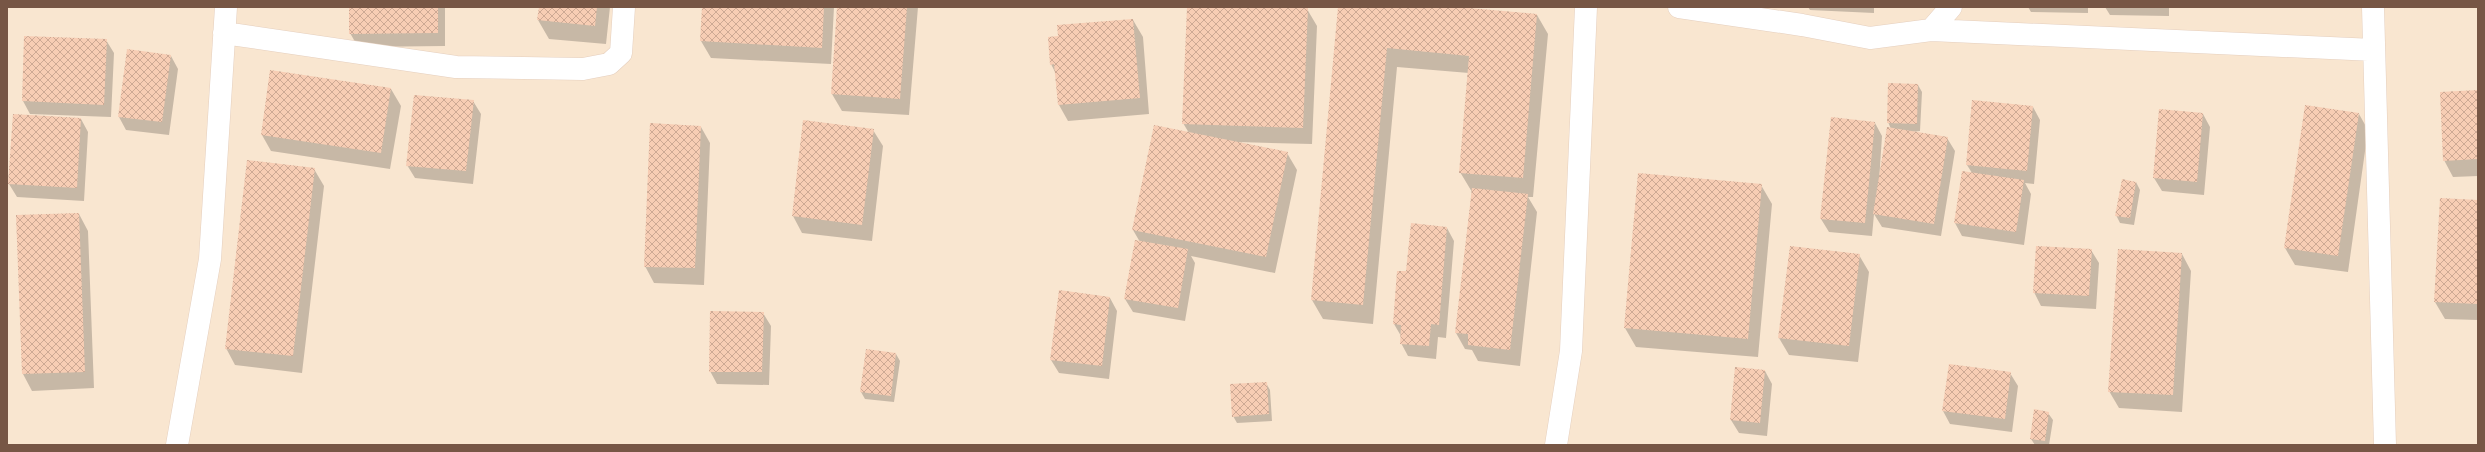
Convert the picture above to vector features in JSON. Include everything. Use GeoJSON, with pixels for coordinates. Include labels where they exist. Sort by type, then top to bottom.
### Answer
{"type":"FeatureCollection","features":[{"type":"Feature","properties":{"kind":"street"},"geometry":{"type":"LineString","coordinates":[[177,445],[210,259],[226,7]]}},
{"type":"Feature","properties":{"kind":"street"},"geometry":{"type":"LineString","coordinates":[[224,33],[456,67],[583,69],[609,64],[621,53],[624,7]]}},
{"type":"Feature","properties":{"kind":"street"},"geometry":{"type":"LineString","coordinates":[[1556,445],[1571,351],[1586,7]]}},
{"type":"Feature","properties":{"kind":"street"},"geometry":{"type":"LineString","coordinates":[[1679,7],[1802,24],[1870,38],[1931,30],[2374,50]]}},
{"type":"Feature","properties":{"kind":"street"},"geometry":{"type":"LineString","coordinates":[[1931,30],[1951,7]]}},
{"type":"Feature","properties":{"kind":"street"},"geometry":{"type":"LineString","coordinates":[[2373,7],[2385,445]]}},
{"type":"Feature","properties":{"kind":"shaded area"},"geometry":{"type":"Polygon","coordinates":[[[7,7],[2478,7],[2478,445],[7,445],[7,7]]]}},
{"type":"Feature","properties":{"kind":"building"},"geometry":{"type":"Polygon","coordinates":[[[349,7],[438,7],[438,33],[349,34],[349,7]]]}},
{"type":"Feature","properties":{"kind":"building"},"geometry":{"type":"Polygon","coordinates":[[[539,7],[597,7],[595,26],[537,20],[539,7]]]}},
{"type":"Feature","properties":{"kind":"building"},"geometry":{"type":"Polygon","coordinates":[[[702,7],[824,7],[822,48],[700,41],[702,7]]]}},
{"type":"Feature","properties":{"kind":"building"},"geometry":{"type":"Polygon","coordinates":[[[837,7],[907,7],[900,99],[831,94],[837,7]]]}},
{"type":"Feature","properties":{"kind":"building"},"geometry":{"type":"Polygon","coordinates":[[[1187,7],[1308,8],[1303,128],[1182,124],[1187,7]]]}},
{"type":"Feature","properties":{"kind":"building"},"geometry":{"type":"Polygon","coordinates":[[[1338,7],[1458,7],[1537,14],[1523,178],[1459,173],[1469,56],[1387,48],[1363,305],[1311,300],[1338,7]]]}},
{"type":"Feature","properties":{"kind":"building"},"geometry":{"type":"Polygon","coordinates":[[[1133,19],[1140,98],[1058,105],[1054,64],[1050,65],[1048,37],[1058,36],[1057,25],[1133,19]]]}},
{"type":"Feature","properties":{"kind":"building"},"geometry":{"type":"Polygon","coordinates":[[[24,36],[107,39],[104,105],[22,101],[24,36]]]}},
{"type":"Feature","properties":{"kind":"building"},"geometry":{"type":"Polygon","coordinates":[[[127,49],[171,55],[162,122],[118,117],[127,49]]]}},
{"type":"Feature","properties":{"kind":"building"},"geometry":{"type":"Polygon","coordinates":[[[270,70],[391,88],[381,153],[261,135],[270,70]]]}},
{"type":"Feature","properties":{"kind":"building"},"geometry":{"type":"Polygon","coordinates":[[[1888,83],[1918,84],[1917,124],[1887,123],[1888,83]]]}},
{"type":"Feature","properties":{"kind":"building"},"geometry":{"type":"Polygon","coordinates":[[[2478,90],[2478,159],[2443,161],[2440,92],[2478,90]]]}},
{"type":"Feature","properties":{"kind":"building"},"geometry":{"type":"Polygon","coordinates":[[[414,95],[474,100],[466,171],[406,166],[414,95]]]}},
{"type":"Feature","properties":{"kind":"building"},"geometry":{"type":"Polygon","coordinates":[[[1972,100],[2033,106],[2027,171],[1966,165],[1972,100]]]}},
{"type":"Feature","properties":{"kind":"building"},"geometry":{"type":"Polygon","coordinates":[[[2305,105],[2359,113],[2338,256],[2284,248],[2305,105]]]}},
{"type":"Feature","properties":{"kind":"building"},"geometry":{"type":"Polygon","coordinates":[[[2159,109],[2203,113],[2197,182],[2153,178],[2159,109]]]}},
{"type":"Feature","properties":{"kind":"building"},"geometry":{"type":"Polygon","coordinates":[[[13,114],[81,118],[77,188],[8,184],[13,114]]]}},
{"type":"Feature","properties":{"kind":"building"},"geometry":{"type":"Polygon","coordinates":[[[1831,117],[1875,122],[1865,223],[1820,219],[1831,117]]]}},
{"type":"Feature","properties":{"kind":"building"},"geometry":{"type":"Polygon","coordinates":[[[803,120],[874,129],[862,225],[792,216],[803,120]]]}},
{"type":"Feature","properties":{"kind":"building"},"geometry":{"type":"Polygon","coordinates":[[[650,123],[701,126],[695,268],[644,267],[650,123]]]}},
{"type":"Feature","properties":{"kind":"building"},"geometry":{"type":"Polygon","coordinates":[[[1154,125],[1288,152],[1266,257],[1132,230],[1154,125]]]}},
{"type":"Feature","properties":{"kind":"building"},"geometry":{"type":"Polygon","coordinates":[[[1887,127],[1948,137],[1934,224],[1873,214],[1887,127]]]}},
{"type":"Feature","properties":{"kind":"building"},"geometry":{"type":"Polygon","coordinates":[[[247,160],[315,168],[293,356],[225,349],[247,160]]]}},
{"type":"Feature","properties":{"kind":"building"},"geometry":{"type":"Polygon","coordinates":[[[1962,171],[2024,180],[2016,232],[1954,223],[1962,171]]]}},
{"type":"Feature","properties":{"kind":"building"},"geometry":{"type":"Polygon","coordinates":[[[1638,173],[1762,184],[1748,339],[1624,328],[1638,173]]]}},
{"type":"Feature","properties":{"kind":"building"},"geometry":{"type":"Polygon","coordinates":[[[2122,179],[2136,182],[2130,218],[2115,216],[2122,179]]]}},
{"type":"Feature","properties":{"kind":"building"},"geometry":{"type":"Polygon","coordinates":[[[1472,188],[1528,194],[1510,350],[1468,345],[1468,334],[1455,333],[1472,188]]]}},
{"type":"Feature","properties":{"kind":"building"},"geometry":{"type":"Polygon","coordinates":[[[2440,198],[2478,200],[2478,304],[2434,302],[2440,198]]]}},
{"type":"Feature","properties":{"kind":"building"},"geometry":{"type":"Polygon","coordinates":[[[79,213],[85,372],[22,374],[16,215],[79,213]]]}},
{"type":"Feature","properties":{"kind":"building"},"geometry":{"type":"Polygon","coordinates":[[[1411,223],[1447,227],[1439,325],[1431,324],[1429,346],[1400,344],[1401,325],[1393,324],[1397,271],[1406,271],[1411,223]]]}},
{"type":"Feature","properties":{"kind":"building"},"geometry":{"type":"Polygon","coordinates":[[[1135,240],[1188,249],[1178,308],[1124,299],[1135,240]]]}},
{"type":"Feature","properties":{"kind":"building"},"geometry":{"type":"Polygon","coordinates":[[[1790,246],[1860,254],[1849,346],[1778,338],[1790,246]]]}},
{"type":"Feature","properties":{"kind":"building"},"geometry":{"type":"Polygon","coordinates":[[[2036,246],[2092,249],[2089,296],[2033,293],[2036,246]]]}},
{"type":"Feature","properties":{"kind":"building"},"geometry":{"type":"Polygon","coordinates":[[[2118,249],[2182,253],[2173,395],[2108,392],[2118,249]]]}},
{"type":"Feature","properties":{"kind":"building"},"geometry":{"type":"Polygon","coordinates":[[[1059,290],[1110,297],[1102,366],[1050,360],[1059,290]]]}},
{"type":"Feature","properties":{"kind":"building"},"geometry":{"type":"Polygon","coordinates":[[[710,311],[764,312],[762,372],[709,372],[710,311]]]}},
{"type":"Feature","properties":{"kind":"building"},"geometry":{"type":"Polygon","coordinates":[[[866,349],[896,353],[891,396],[860,392],[866,349]]]}},
{"type":"Feature","properties":{"kind":"building"},"geometry":{"type":"Polygon","coordinates":[[[1949,364],[2011,372],[2005,419],[1942,411],[1949,364]]]}},
{"type":"Feature","properties":{"kind":"building"},"geometry":{"type":"Polygon","coordinates":[[[1735,367],[1765,370],[1760,423],[1730,420],[1735,367]]]}},
{"type":"Feature","properties":{"kind":"building"},"geometry":{"type":"Polygon","coordinates":[[[1267,382],[1269,414],[1232,417],[1230,384],[1267,382]]]}},
{"type":"Feature","properties":{"kind":"building"},"geometry":{"type":"Polygon","coordinates":[[[2034,409],[2049,412],[2045,441],[2030,439],[2034,409]]]}}]}
